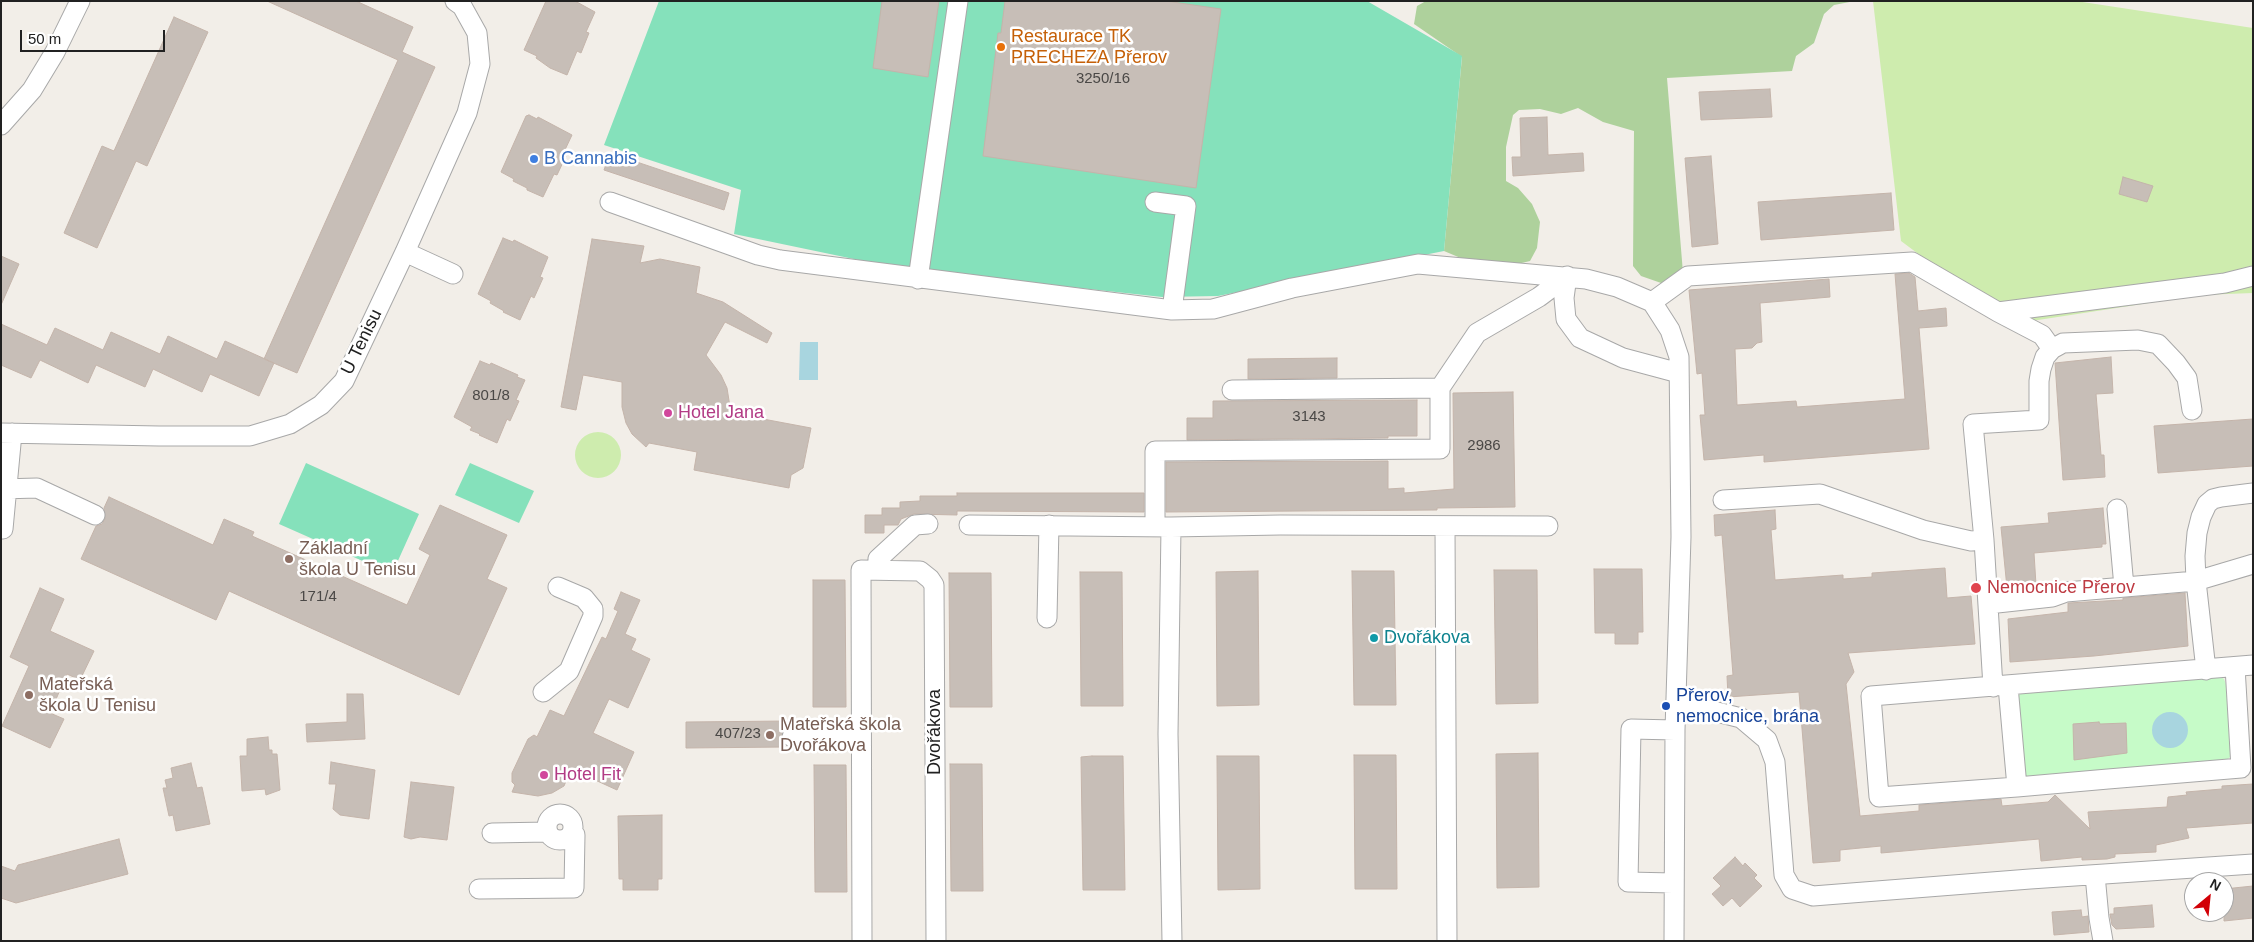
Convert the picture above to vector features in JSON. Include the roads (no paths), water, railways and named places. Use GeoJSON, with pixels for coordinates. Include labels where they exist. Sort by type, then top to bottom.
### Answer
{"type":"FeatureCollection","features":[{"type":"Feature","properties":{"kind":"street"},"geometry":{"type":"LineString","coordinates":[[1,125],[32,90],[56,52],[80,1]]}},
{"type":"Feature","properties":{"kind":"street","name":"U Tenisu"},"geometry":{"type":"LineString","coordinates":[[7,433],[250,436],[290,424],[321,405],[344,381],[467,114],[480,64],[477,33],[462,6],[455,1]]}},
{"type":"Feature","properties":{"kind":"street"},"geometry":{"type":"LineString","coordinates":[[918,279],[958,1]]}},
{"type":"Feature","properties":{"kind":"street"},"geometry":{"type":"LineString","coordinates":[[610,202],[770,258],[918,279],[1172,310],[1213,309],[1292,288],[1418,264],[1567,276],[1617,287],[1652,302],[1670,330],[1679,357],[1681,537],[1675,730],[1674,941]]}},
{"type":"Feature","properties":{"kind":"street"},"geometry":{"type":"LineString","coordinates":[[1156,202],[1186,206],[1172,310]]}},
{"type":"Feature","properties":{"kind":"street"},"geometry":{"type":"LineString","coordinates":[[405,252],[453,274]]}},
{"type":"Feature","properties":{"kind":"street"},"geometry":{"type":"LineString","coordinates":[[1652,302],[1688,276],[1912,262],[2042,335],[2052,349]]}},
{"type":"Feature","properties":{"kind":"street"},"geometry":{"type":"LineString","coordinates":[[1567,276],[1564,298],[1566,318],[1580,338],[1623,358],[1678,373]]}},
{"type":"Feature","properties":{"kind":"street"},"geometry":{"type":"LineString","coordinates":[[1172,941],[1163,527],[1155,451],[1440,449],[1440,388],[1477,333],[1540,297],[1567,276]]}},
{"type":"Feature","properties":{"kind":"street"},"geometry":{"type":"LineString","coordinates":[[1998,312],[2225,283],[2253,276]]}},
{"type":"Feature","properties":{"kind":"street"},"geometry":{"type":"LineString","coordinates":[[2017,787],[1988,604],[1984,540],[1972,424],[2039,420],[2038,381],[2041,368],[2045,357],[2052,349],[2063,343],[2138,340],[2158,344],[2187,378],[2192,410]]}},
{"type":"Feature","properties":{"kind":"street"},"geometry":{"type":"LineString","coordinates":[[1232,390],[1440,388]]}},
{"type":"Feature","properties":{"kind":"street"},"geometry":{"type":"LineString","coordinates":[[3,530],[7,433]]}},
{"type":"Feature","properties":{"kind":"street"},"geometry":{"type":"LineString","coordinates":[[4,489],[37,488],[95,515]]}},
{"type":"Feature","properties":{"kind":"street"},"geometry":{"type":"LineString","coordinates":[[1722,500],[1820,494],[1923,530],[1971,541],[1984,540]]}},
{"type":"Feature","properties":{"kind":"street"},"geometry":{"type":"LineString","coordinates":[[2206,670],[2194,556],[2201,517],[2207,504],[2213,499],[2253,494]]}},
{"type":"Feature","properties":{"kind":"street"},"geometry":{"type":"LineString","coordinates":[[2117,509],[2124,587]]}},
{"type":"Feature","properties":{"kind":"street"},"geometry":{"type":"LineString","coordinates":[[862,941],[862,570],[878,570],[878,559],[915,525],[928,524]]}},
{"type":"Feature","properties":{"kind":"street"},"geometry":{"type":"LineString","coordinates":[[969,525],[1163,527],[1548,526]]}},
{"type":"Feature","properties":{"kind":"street"},"geometry":{"type":"LineString","coordinates":[[1047,618],[1049,525]]}},
{"type":"Feature","properties":{"kind":"street"},"geometry":{"type":"LineString","coordinates":[[1445,526],[1447,941]]}},
{"type":"Feature","properties":{"kind":"street"},"geometry":{"type":"LineString","coordinates":[[1988,604],[2052,597],[2066,592],[2196,581],[2253,564]]}},
{"type":"Feature","properties":{"kind":"street","name":"Dvořákova"},"geometry":{"type":"LineString","coordinates":[[878,570],[920,571],[934,585],[936,941]]}},
{"type":"Feature","properties":{"kind":"street"},"geometry":{"type":"LineString","coordinates":[[543,692],[563,679],[569,671],[593,616],[593,608],[584,598],[558,587]]}},
{"type":"Feature","properties":{"kind":"street"},"geometry":{"type":"LineString","coordinates":[[2244,666],[2242,768],[1879,797],[1871,696],[2244,666]]}},
{"type":"Feature","properties":{"kind":"street"},"geometry":{"type":"LineString","coordinates":[[1676,706],[1697,707],[1742,718],[1767,740],[1775,762],[1784,875],[1792,889],[1813,896],[2030,878],[2253,864]]}},
{"type":"Feature","properties":{"kind":"street"},"geometry":{"type":"LineString","coordinates":[[1674,883],[1628,882],[1631,729],[1675,730]]}},
{"type":"Feature","properties":{"kind":"street"},"geometry":{"type":"LineString","coordinates":[[792,737],[861,737]]}},
{"type":"Feature","properties":{"kind":"street"},"geometry":{"type":"LineString","coordinates":[[479,889],[574,888],[575,835],[572,833],[561,840],[553,838],[548,832],[492,833]]}},
{"type":"Feature","properties":{"kind":"street"},"geometry":{"type":"LineString","coordinates":[[2096,875],[2099,918],[2103,941]]}},
{"type":"Feature","properties":{"kind":"water"},"geometry":{"type":"Polygon","coordinates":[[[800,342],[818,342],[818,380],[799,380],[800,342]]]}},
{"type":"Feature","properties":{"kind":"water"},"geometry":{"type":"Polygon","coordinates":[[[2170,712],[2177,713],[2183,717],[2187,723],[2187,737],[2183,743],[2177,747],[2170,748],[2163,747],[2157,743],[2153,737],[2152,730],[2153,723],[2157,717],[2163,713],[2170,712]]]}},
{"type":"Feature","properties":{"kind":"place","name":"Restaurace TK PRECHEZA Přerov"},"geometry":{"type":"Point","coordinates":[1001,47]}},
{"type":"Feature","properties":{"kind":"place","name":"B Cannabis"},"geometry":{"type":"Point","coordinates":[534,159]}},
{"type":"Feature","properties":{"kind":"place","name":"Hotel Jana"},"geometry":{"type":"Point","coordinates":[668,413]}},
{"type":"Feature","properties":{"kind":"place","name":"Základní škola U Tenisu"},"geometry":{"type":"Point","coordinates":[289,559]}},
{"type":"Feature","properties":{"kind":"place","name":"Nemocnice Přerov"},"geometry":{"type":"Point","coordinates":[1976,588]}},
{"type":"Feature","properties":{"kind":"place","name":"Dvořákova"},"geometry":{"type":"Point","coordinates":[1374,638]}},
{"type":"Feature","properties":{"kind":"place","name":"Mateřská škola U Tenisu"},"geometry":{"type":"Point","coordinates":[29,695]}},
{"type":"Feature","properties":{"kind":"place","name":"Přerov, nemocnice, brána"},"geometry":{"type":"Point","coordinates":[1666,706]}},
{"type":"Feature","properties":{"kind":"place","name":"Mateřská škola Dvořákova"},"geometry":{"type":"Point","coordinates":[770,735]}},
{"type":"Feature","properties":{"kind":"place","name":"Hotel Fit"},"geometry":{"type":"Point","coordinates":[544,775]}}]}
